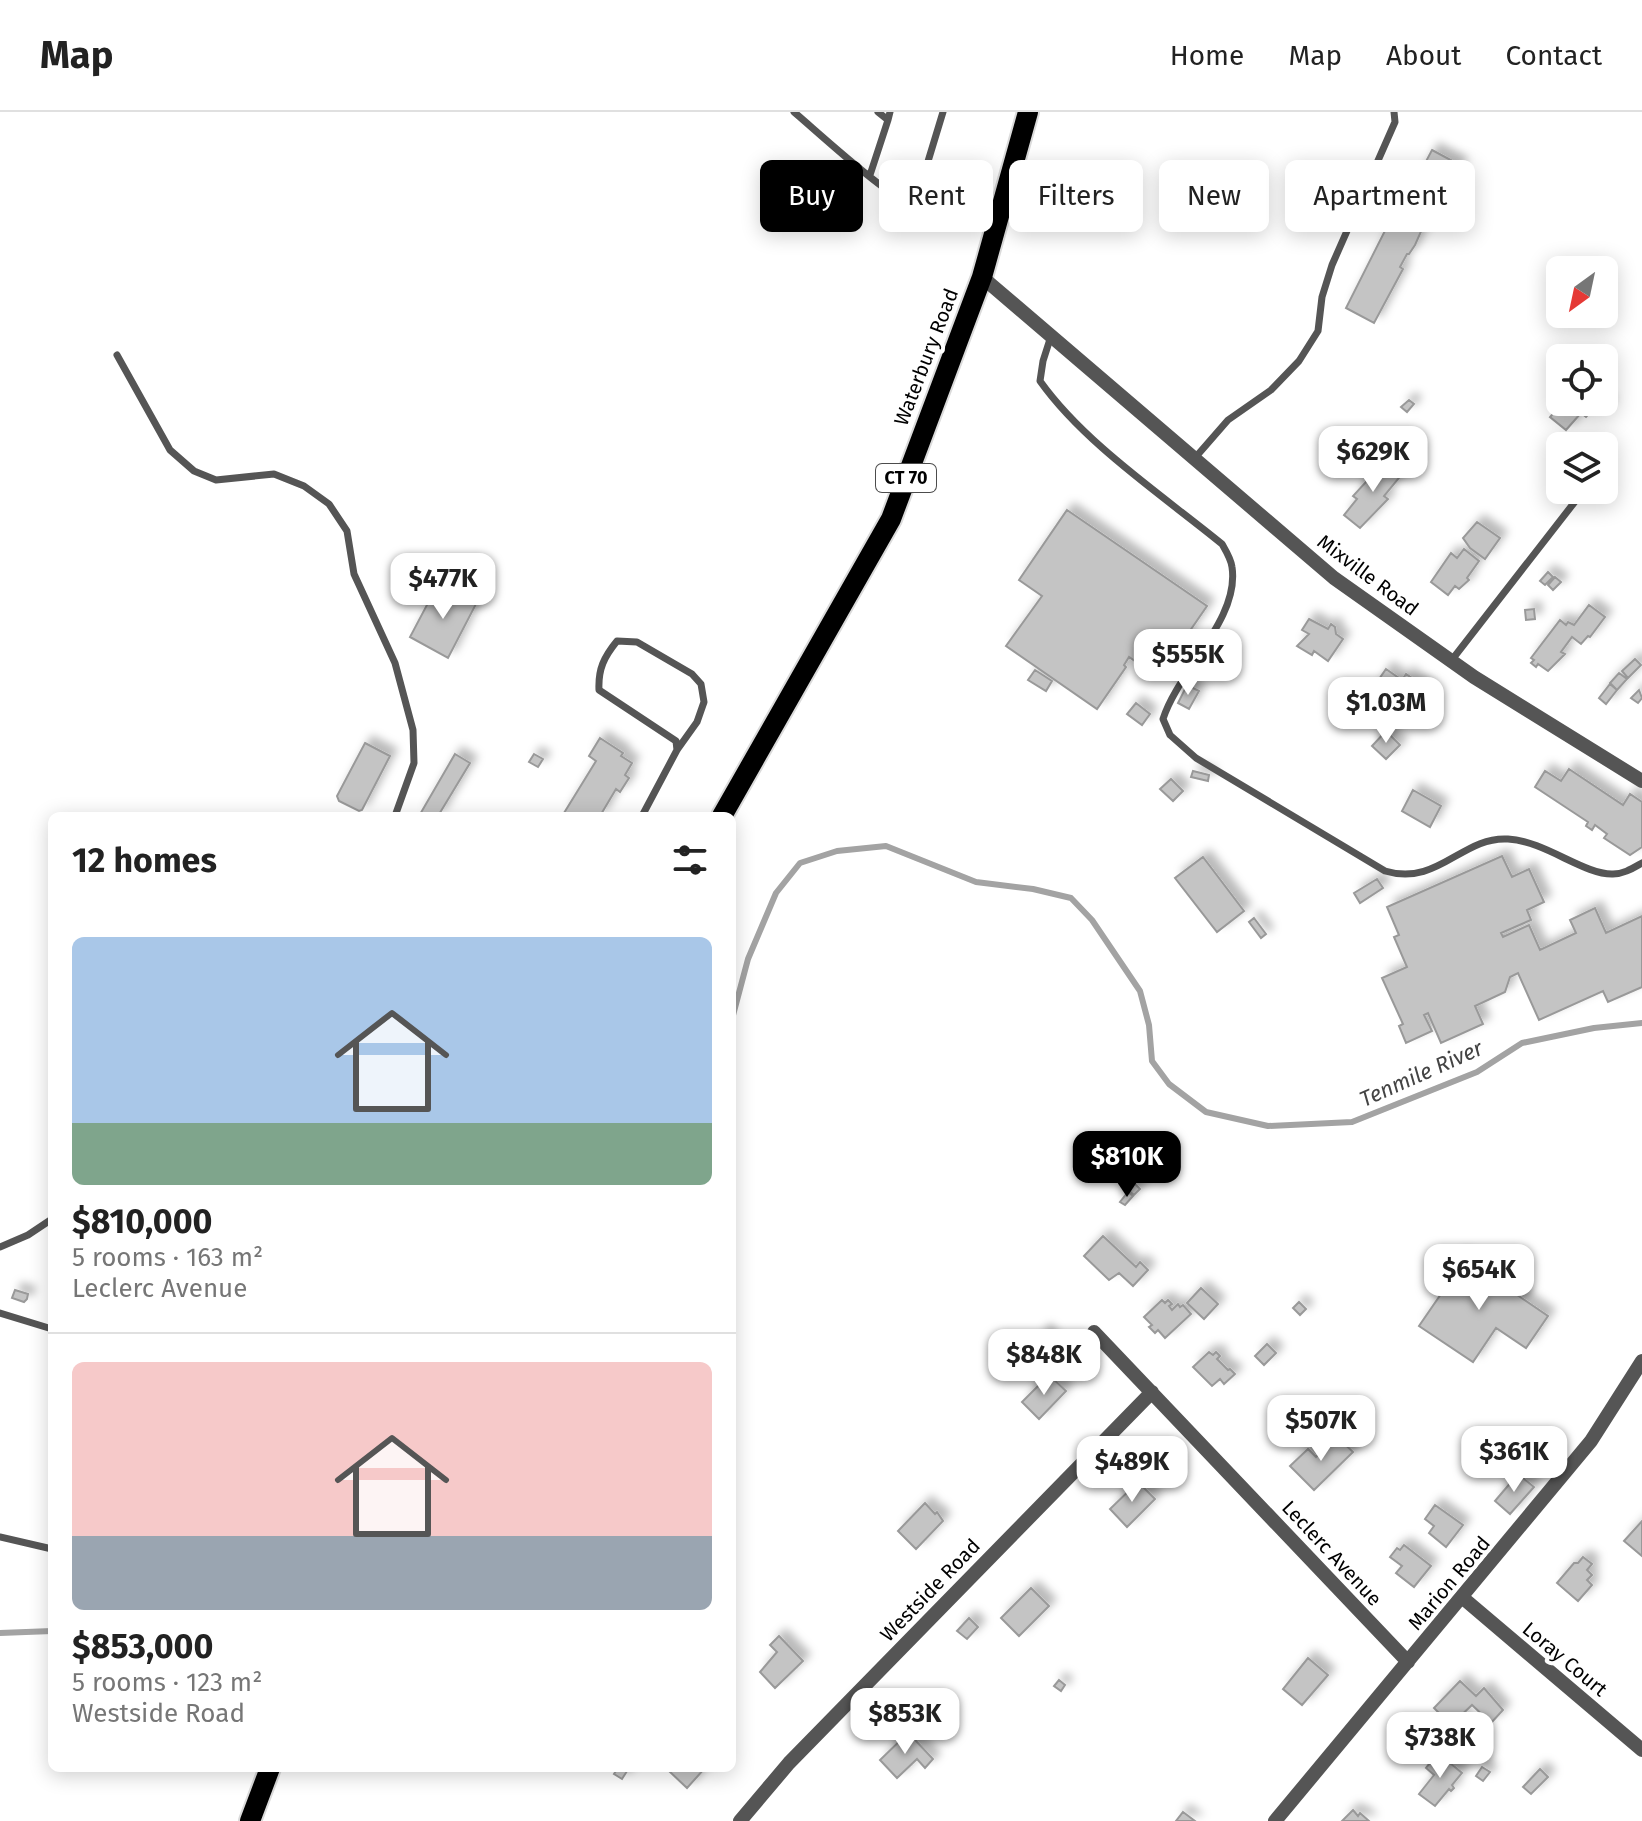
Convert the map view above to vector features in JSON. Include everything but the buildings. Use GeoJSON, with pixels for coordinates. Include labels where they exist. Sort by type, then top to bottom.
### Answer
{"type":"FeatureCollection","features":[{"type":"Feature","properties":{"kind":"main road","name":"Waterbury Road"},"geometry":{"type":"LineString","coordinates":[[724,812],[891,519],[982,277],[1028,112]]}},
{"type":"Feature","properties":{"kind":"main road"},"geometry":{"type":"LineString","coordinates":[[250,1821],[268,1772]]}},
{"type":"Feature","properties":{"kind":"street","name":"Mixville Road"},"geometry":{"type":"LineString","coordinates":[[982,277],[1334,578],[1451,661],[1642,781]]}},
{"type":"Feature","properties":{"kind":"street","name":"Leclerc Avenue"},"geometry":{"type":"LineString","coordinates":[[1094,1332],[1408,1662]]}},
{"type":"Feature","properties":{"kind":"street","name":"Marion Road"},"geometry":{"type":"LineString","coordinates":[[1275,1821],[1591,1441],[1642,1361]]}},
{"type":"Feature","properties":{"kind":"street","name":"Westside Road"},"geometry":{"type":"LineString","coordinates":[[740,1821],[789,1763],[1152,1392]]}},
{"type":"Feature","properties":{"kind":"street","name":"Loray Court"},"geometry":{"type":"LineString","coordinates":[[1463,1598],[1642,1750]]}},
{"type":"Feature","properties":{"kind":"lane"},"geometry":{"type":"LineString","coordinates":[[794,112],[870,175],[906,200],[919,191],[943,112]]}},
{"type":"Feature","properties":{"kind":"lane"},"geometry":{"type":"LineString","coordinates":[[870,175],[889,116],[878,112]]}},
{"type":"Feature","properties":{"kind":"lane"},"geometry":{"type":"LineString","coordinates":[[1194,459],[1228,420],[1271,390],[1299,361],[1318,331],[1322,297],[1332,265],[1395,122],[1394,112]]}},
{"type":"Feature","properties":{"kind":"lane"},"geometry":{"type":"LineString","coordinates":[[1051,336],[1040,381],[1058,407],[1086,434],[1222,544],[1232,564],[1232,584],[1225,609],[1169,700],[1163,719],[1170,735],[1187,751],[1277,809],[1385,871],[1400,876],[1420,875],[1484,843],[1504,839],[1532,842],[1592,869],[1612,874],[1642,863]]}},
{"type":"Feature","properties":{"kind":"lane"},"geometry":{"type":"LineString","coordinates":[[117,355],[170,450],[194,471],[216,480],[274,474],[304,486],[329,504],[347,531],[354,574],[395,663],[413,730],[414,763],[396,812]]}},
{"type":"Feature","properties":{"kind":"lane"},"geometry":{"type":"LineString","coordinates":[[1451,661],[1573,504]]}},
{"type":"Feature","properties":{"kind":"lane"},"geometry":{"type":"LineString","coordinates":[[644,812],[677,750],[697,722],[704,702],[701,684],[692,674],[637,642],[617,641],[603,657],[598,677],[599,690],[676,741],[677,750]]}},
{"type":"Feature","properties":{"kind":"lane"},"geometry":{"type":"LineString","coordinates":[[0,1247],[28,1235],[48,1222]]}},
{"type":"Feature","properties":{"kind":"lane"},"geometry":{"type":"LineString","coordinates":[[0,1313],[48,1328]]}},
{"type":"Feature","properties":{"kind":"lane"},"geometry":{"type":"LineString","coordinates":[[0,1537],[48,1548]]}},
{"type":"Feature","properties":{"kind":"waterway","name":"Tenmile River"},"geometry":{"type":"LineString","coordinates":[[736,1004],[748,959],[776,893],[800,863],[837,851],[886,846],[976,882],[1033,889],[1071,898],[1092,920],[1140,991],[1149,1025],[1152,1061],[1169,1084],[1206,1112],[1268,1126],[1352,1122],[1477,1072],[1522,1043],[1594,1028],[1642,1023]]}},
{"type":"Feature","properties":{"kind":"waterway","name":"Tenmile River"},"geometry":{"type":"LineString","coordinates":[[0,1633],[48,1631]]}}]}
